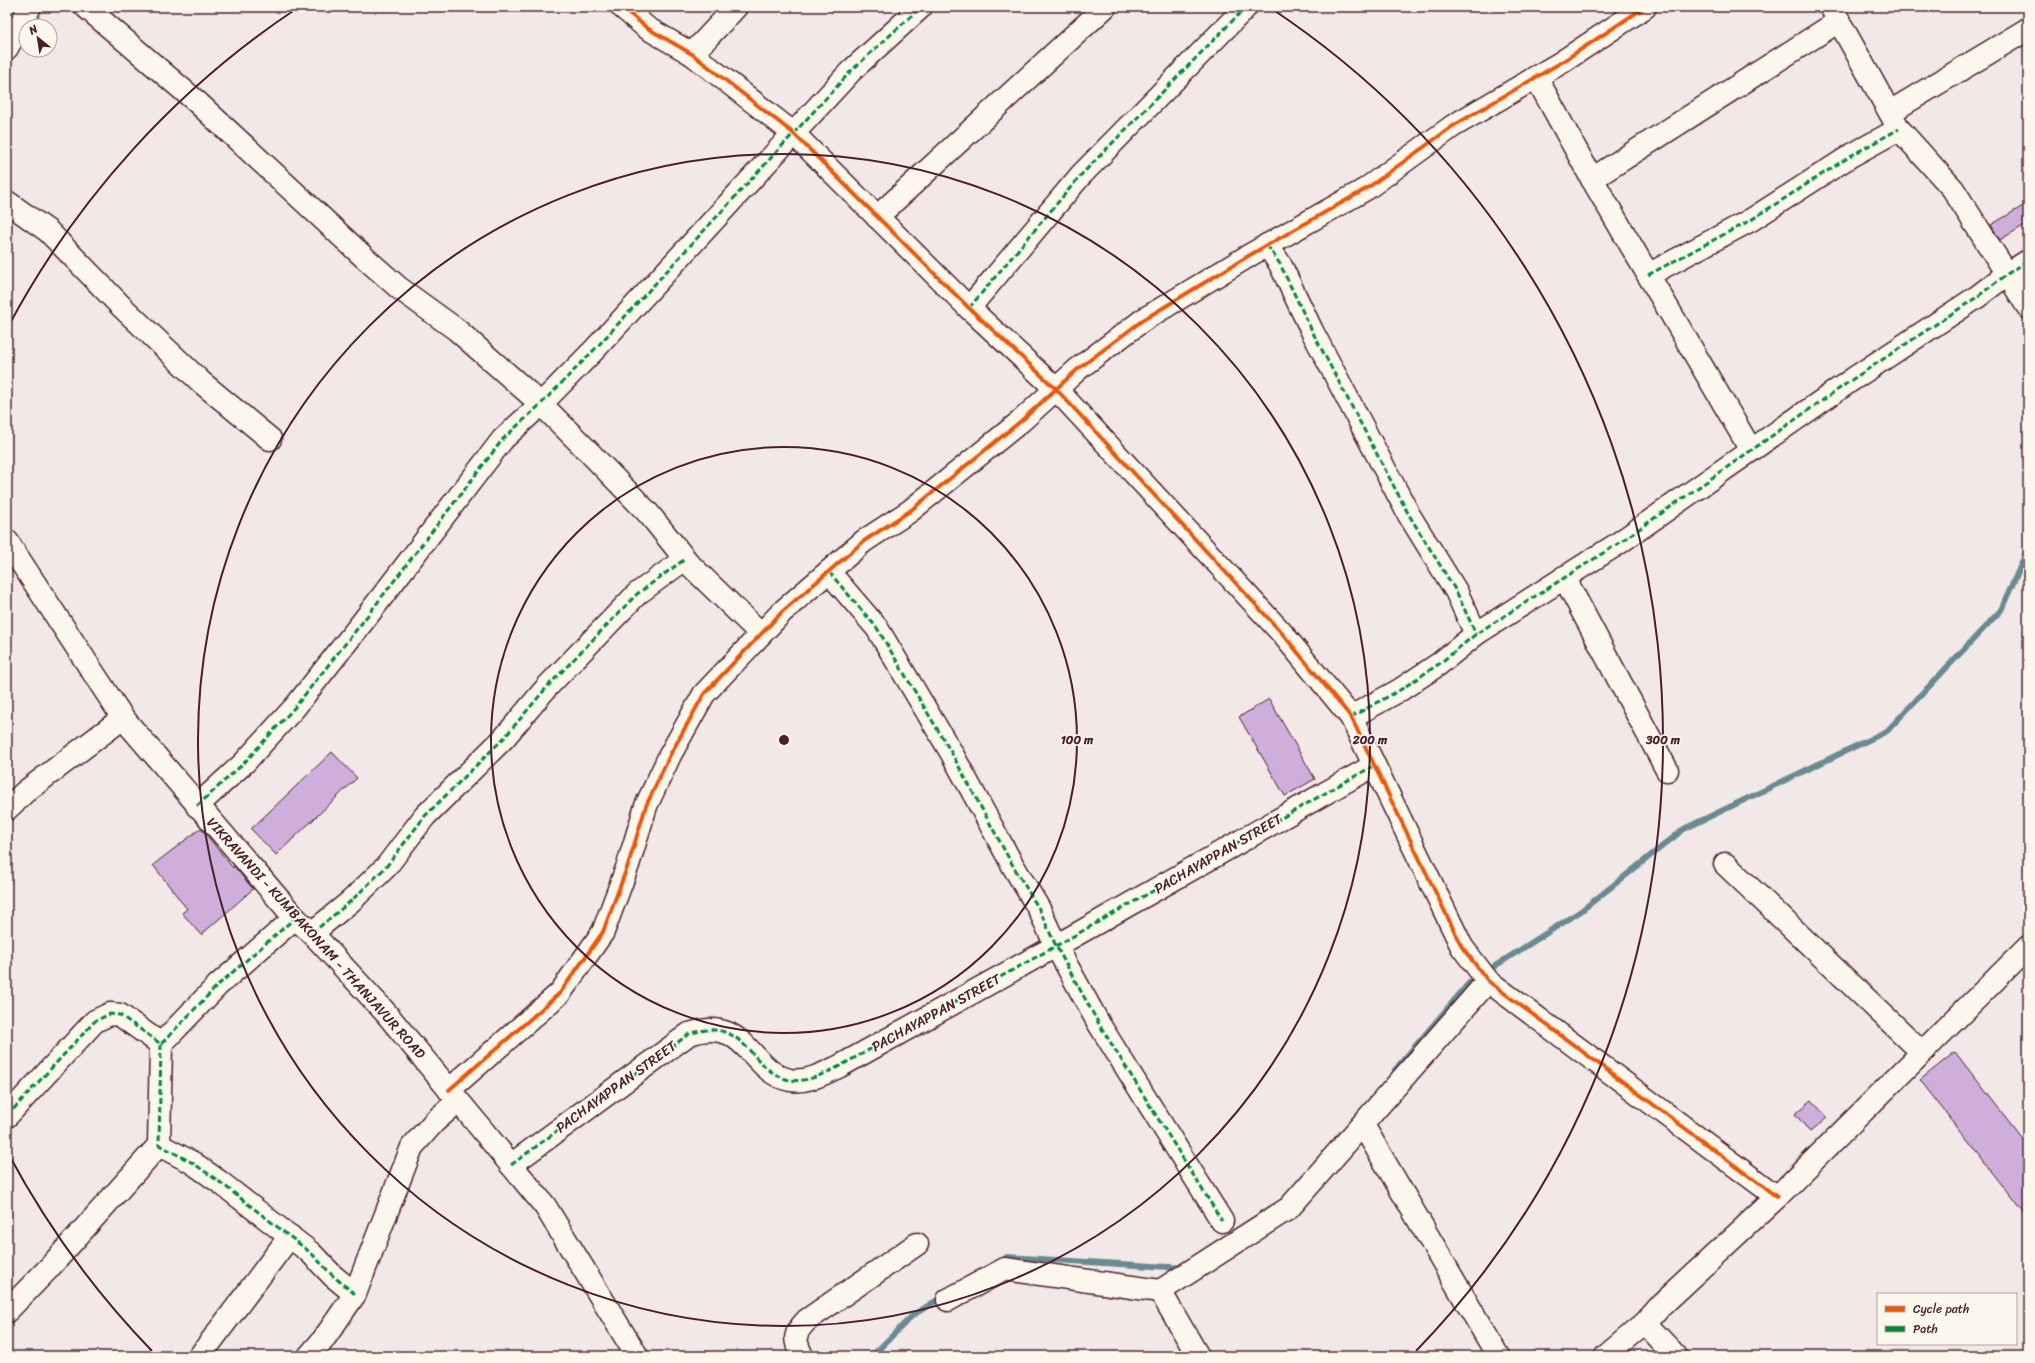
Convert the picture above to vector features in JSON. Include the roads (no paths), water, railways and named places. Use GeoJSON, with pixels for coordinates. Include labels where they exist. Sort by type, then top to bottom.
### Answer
{"type":"FeatureCollection","features":[{"type":"Feature","properties":{"kind":"street"},"geometry":{"type":"LineString","coordinates":[[7,48],[30,7]]}},
{"type":"Feature","properties":{"kind":"street"},"geometry":{"type":"LineString","coordinates":[[86,7],[198,102],[365,258],[400,288],[457,330],[541,404],[649,514],[685,559],[761,634]]}},
{"type":"Feature","properties":{"kind":"street"},"geometry":{"type":"LineString","coordinates":[[622,7],[647,28],[692,54],[794,133],[969,308],[1057,390],[1281,632],[1350,717],[1462,947],[1488,981],[1777,1197]]}},
{"type":"Feature","properties":{"kind":"street"},"geometry":{"type":"LineString","coordinates":[[692,54],[736,7]]}},
{"type":"Feature","properties":{"kind":"street"},"geometry":{"type":"LineString","coordinates":[[197,806],[244,763],[295,707],[361,624],[503,438],[541,404],[661,279],[851,71],[920,7]]}},
{"type":"Feature","properties":{"kind":"street"},"geometry":{"type":"LineString","coordinates":[[878,217],[1105,7]]}},
{"type":"Feature","properties":{"kind":"street"},"geometry":{"type":"LineString","coordinates":[[969,308],[1081,175],[1246,7]]}},
{"type":"Feature","properties":{"kind":"street"},"geometry":{"type":"LineString","coordinates":[[309,1356],[323,1340],[355,1294],[412,1147],[434,1122],[454,1095],[560,993],[603,932],[628,865],[646,806],[670,755],[704,694],[783,611],[864,541],[910,511],[1057,390],[1078,369],[1143,320],[1267,245],[1366,189],[1453,126],[1536,77],[1645,7]]}},
{"type":"Feature","properties":{"kind":"street"},"geometry":{"type":"LineString","coordinates":[[1592,179],[1835,14],[1894,120],[1953,189],[2028,307]]}},
{"type":"Feature","properties":{"kind":"street"},"geometry":{"type":"LineString","coordinates":[[1648,275],[1751,220],[1852,155],[1894,120],[2028,29]]}},
{"type":"Feature","properties":{"kind":"street"},"geometry":{"type":"LineString","coordinates":[[1536,77],[1592,179],[1750,450]]}},
{"type":"Feature","properties":{"kind":"street"},"geometry":{"type":"LineString","coordinates":[[7,202],[48,231],[122,307],[201,382],[270,439]]}},
{"type":"Feature","properties":{"kind":"street"},"geometry":{"type":"LineString","coordinates":[[1267,245],[1280,264],[1312,331],[1409,514],[1456,591],[1476,634]]}},
{"type":"Feature","properties":{"kind":"street"},"geometry":{"type":"LineString","coordinates":[[1350,717],[1400,690],[1439,664],[1476,634],[1619,543],[1750,450],[1853,379],[1978,297],[2007,274],[2028,261]]}},
{"type":"Feature","properties":{"kind":"street","name":"VIKRAVANDI - KUMBAKONAM - THANJAVUR ROAD"},"geometry":{"type":"LineString","coordinates":[[7,541],[123,718],[197,806],[295,918],[312,933],[386,1013],[545,1206],[637,1356]]}},
{"type":"Feature","properties":{"kind":"street"},"geometry":{"type":"LineString","coordinates":[[312,933],[352,901],[386,867],[426,816],[504,738],[547,687],[637,594],[685,559]]}},
{"type":"Feature","properties":{"kind":"street"},"geometry":{"type":"LineString","coordinates":[[829,572],[877,628],[951,752],[1012,864],[1039,909],[1056,946],[1099,1024],[1222,1221]]}},
{"type":"Feature","properties":{"kind":"street"},"geometry":{"type":"LineString","coordinates":[[1564,577],[1666,770]]}},
{"type":"Feature","properties":{"kind":"street"},"geometry":{"type":"LineString","coordinates":[[7,809],[25,792],[123,718]]}},
{"type":"Feature","properties":{"kind":"street","name":"PACHAYAPPAN STREET"},"geometry":{"type":"LineString","coordinates":[[511,1165],[688,1034],[704,1028],[723,1031],[738,1039],[775,1074],[791,1080],[813,1078],[840,1066],[1056,946],[1373,766]]}},
{"type":"Feature","properties":{"kind":"street"},"geometry":{"type":"LineString","coordinates":[[1725,864],[1922,1052]]}},
{"type":"Feature","properties":{"kind":"street"},"geometry":{"type":"LineString","coordinates":[[7,1311],[48,1269],[159,1145],[161,1044],[218,985],[295,918]]}},
{"type":"Feature","properties":{"kind":"street"},"geometry":{"type":"LineString","coordinates":[[1606,1356],[1645,1323],[1662,1304],[1777,1197],[2028,947]]}},
{"type":"Feature","properties":{"kind":"street"},"geometry":{"type":"LineString","coordinates":[[948,1300],[1005,1269],[1160,1291],[1289,1208],[1488,981]]}},
{"type":"Feature","properties":{"kind":"street"},"geometry":{"type":"LineString","coordinates":[[7,1116],[95,1021],[110,1014],[120,1015],[161,1044]]}},
{"type":"Feature","properties":{"kind":"street"},"geometry":{"type":"LineString","coordinates":[[1363,1125],[1498,1356]]}},
{"type":"Feature","properties":{"kind":"street"},"geometry":{"type":"LineString","coordinates":[[159,1145],[193,1163],[210,1175],[311,1253],[333,1276],[355,1294]]}},
{"type":"Feature","properties":{"kind":"street"},"geometry":{"type":"LineString","coordinates":[[200,1356],[290,1236]]}},
{"type":"Feature","properties":{"kind":"street"},"geometry":{"type":"LineString","coordinates":[[802,1356],[795,1341],[798,1329],[807,1320],[918,1244]]}},
{"type":"Feature","properties":{"kind":"street"},"geometry":{"type":"LineString","coordinates":[[1160,1291],[1198,1356]]}},
{"type":"Feature","properties":{"kind":"street"},"geometry":{"type":"LineString","coordinates":[[1645,1323],[1676,1356]]}},
{"type":"Feature","properties":{"kind":"waterway"},"geometry":{"type":"LineString","coordinates":[[1395,1070],[1470,982],[1581,911],[1684,829],[1887,731],[2001,610],[2028,549]]}},
{"type":"Feature","properties":{"kind":"waterway"},"geometry":{"type":"LineString","coordinates":[[998,1263],[1007,1257],[1185,1268]]}},
{"type":"Feature","properties":{"kind":"waterway"},"geometry":{"type":"LineString","coordinates":[[872,1356],[913,1315],[944,1296]]}}]}
